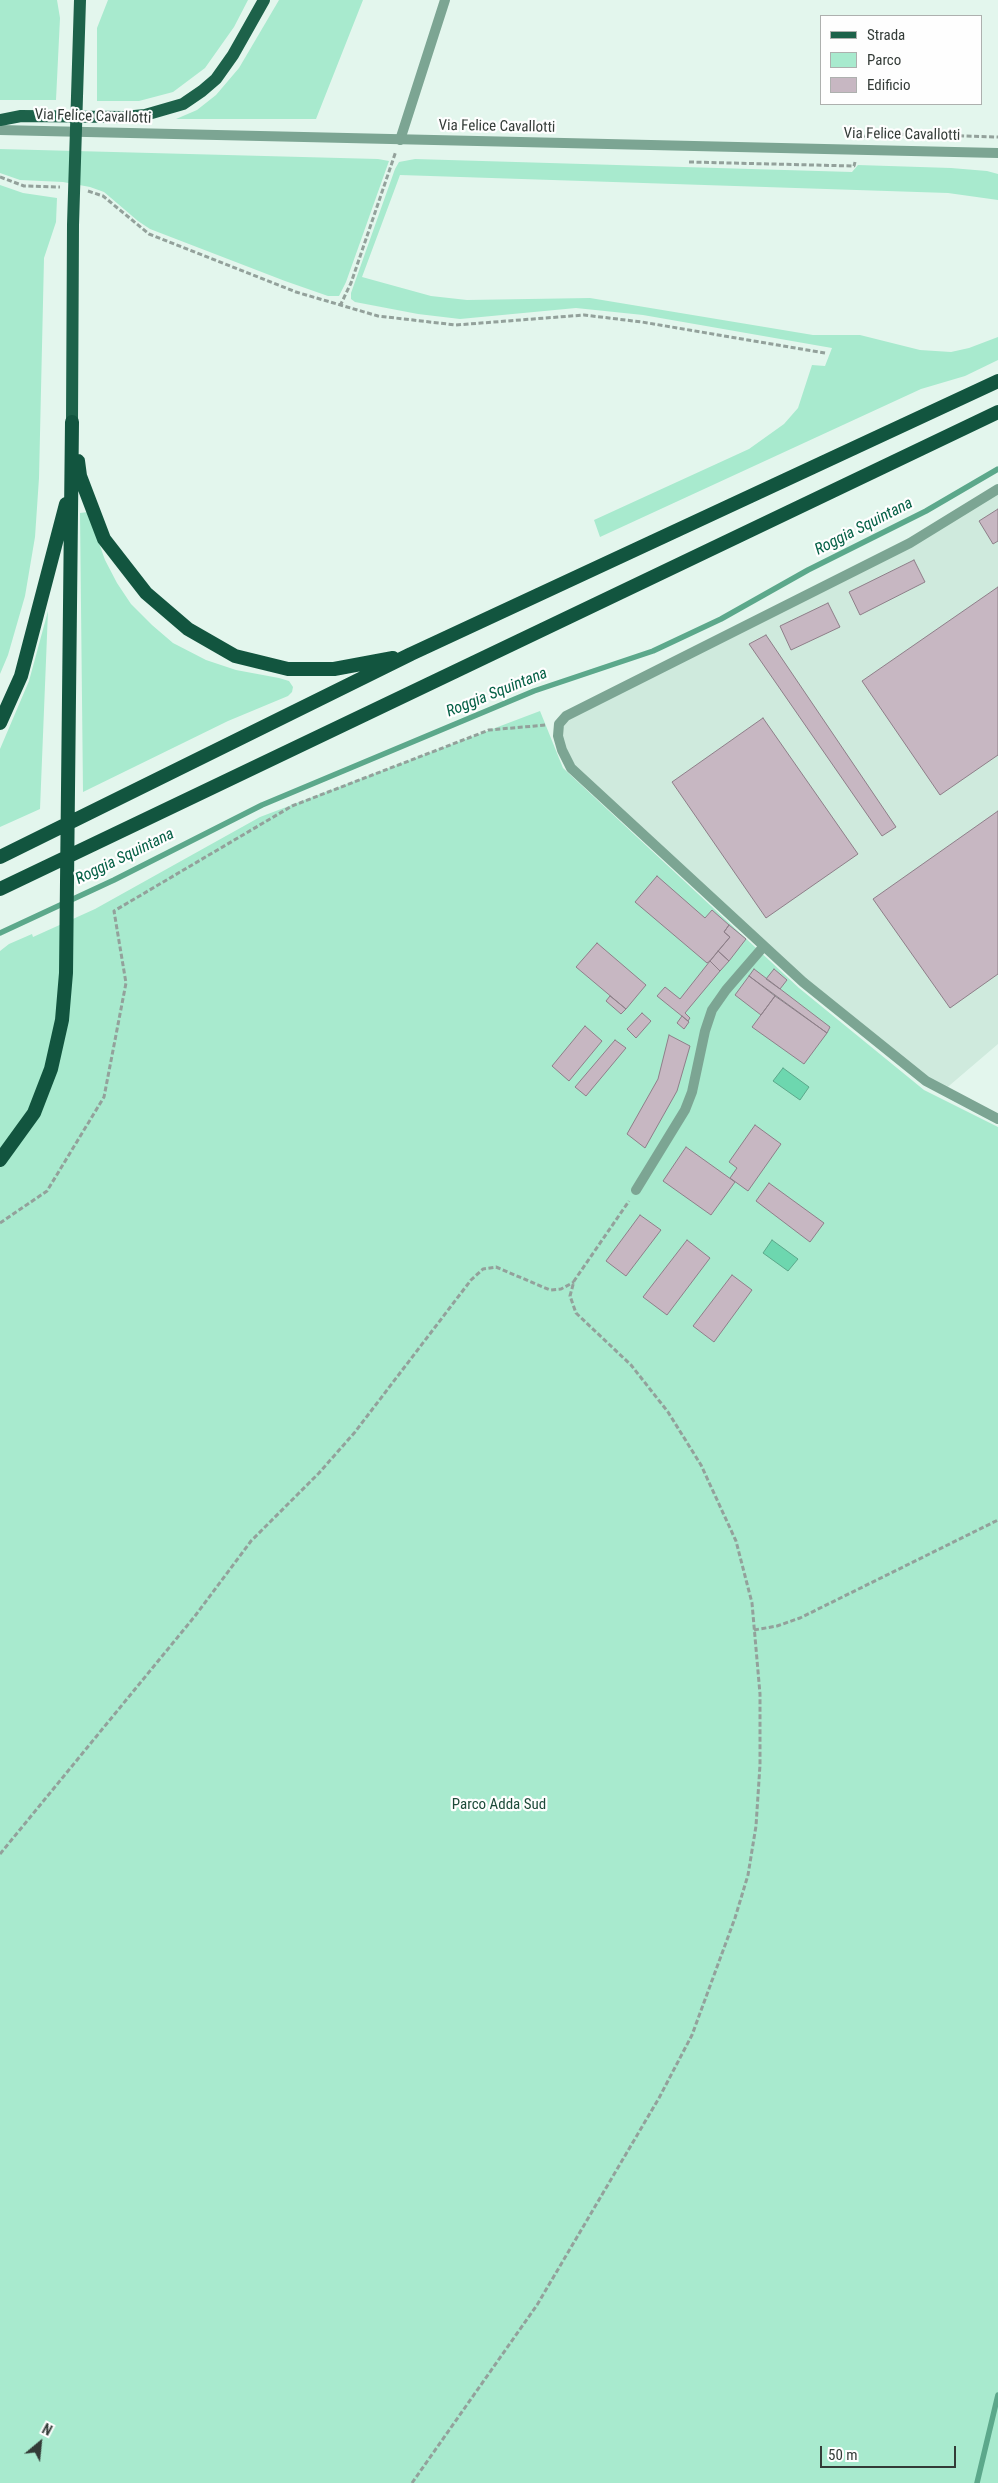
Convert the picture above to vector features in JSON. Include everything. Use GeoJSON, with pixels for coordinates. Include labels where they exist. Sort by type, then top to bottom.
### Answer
{"type":"FeatureCollection","features":[{"type":"Feature","properties":{"kind":"highway"},"geometry":{"type":"LineString","coordinates":[[0,857],[411,654],[998,381]]}},
{"type":"Feature","properties":{"kind":"highway"},"geometry":{"type":"LineString","coordinates":[[0,888],[998,412]]}},
{"type":"Feature","properties":{"kind":"highway"},"geometry":{"type":"LineString","coordinates":[[0,1160],[34,1113],[51,1069],[62,1020],[66,974],[72,422]]}},
{"type":"Feature","properties":{"kind":"highway"},"geometry":{"type":"LineString","coordinates":[[72,422],[80,476],[104,539],[146,593],[188,629],[235,656],[288,669],[334,669],[411,654]]}},
{"type":"Feature","properties":{"kind":"highway"},"geometry":{"type":"LineString","coordinates":[[0,723],[21,676],[72,481]]}},
{"type":"Feature","properties":{"kind":"main road"},"geometry":{"type":"LineString","coordinates":[[72,422],[73,225],[80,0]]}},
{"type":"Feature","properties":{"kind":"main road"},"geometry":{"type":"LineString","coordinates":[[0,120],[21,116],[138,116],[166,111],[183,104],[216,79],[233,55],[264,0]]}},
{"type":"Feature","properties":{"kind":"street"},"geometry":{"type":"LineString","coordinates":[[400,140],[445,0]]}},
{"type":"Feature","properties":{"kind":"street","name":"Via Felice Cavallotti"},"geometry":{"type":"LineString","coordinates":[[0,130],[997,153]]}},
{"type":"Feature","properties":{"kind":"street"},"geometry":{"type":"LineString","coordinates":[[998,489],[910,543],[566,716],[559,724],[558,736],[562,750],[571,768],[803,982],[926,1081],[998,1119]]}},
{"type":"Feature","properties":{"kind":"street"},"geometry":{"type":"LineString","coordinates":[[636,1190],[685,1110],[692,1092],[705,1030],[712,1010],[726,990],[764,946]]}},
{"type":"Feature","properties":{"kind":"path"},"geometry":{"type":"LineString","coordinates":[[340,306],[351,283],[400,140]]}},
{"type":"Feature","properties":{"kind":"path"},"geometry":{"type":"LineString","coordinates":[[0,177],[24,186],[66,187]]}},
{"type":"Feature","properties":{"kind":"path"},"geometry":{"type":"LineString","coordinates":[[82,190],[103,196],[149,234],[296,292],[378,316],[456,325],[584,315],[642,322],[825,353]]}},
{"type":"Feature","properties":{"kind":"path"},"geometry":{"type":"LineString","coordinates":[[0,1223],[47,1191],[104,1097],[126,983],[114,911],[292,806],[489,730],[559,724]]}},
{"type":"Feature","properties":{"kind":"path"},"geometry":{"type":"LineString","coordinates":[[412,2483],[472,2400],[562,2266],[659,2098],[692,2034],[735,1918],[748,1875],[760,1765],[760,1694],[752,1603],[736,1541],[701,1465],[668,1412],[631,1365],[576,1313],[570,1296],[574,1281],[636,1190]]}},
{"type":"Feature","properties":{"kind":"path"},"geometry":{"type":"LineString","coordinates":[[0,1854],[195,1616],[251,1541],[319,1473],[355,1432],[471,1280],[484,1269],[496,1267],[550,1290],[561,1288],[574,1281]]}},
{"type":"Feature","properties":{"kind":"path"},"geometry":{"type":"LineString","coordinates":[[754,1630],[777,1626],[800,1618],[998,1520]]}},
{"type":"Feature","properties":{"kind":"shaded area"},"geometry":{"type":"Polygon","coordinates":[[[998,489],[998,1044],[943,1091],[803,982],[571,768],[559,724],[910,543],[998,489]]]}},
{"type":"Feature","properties":{"kind":"shaded area"},"geometry":{"type":"Polygon","coordinates":[[[783,1068],[809,1087],[800,1100],[773,1081],[783,1068]]]}},
{"type":"Feature","properties":{"kind":"shaded area"},"geometry":{"type":"Polygon","coordinates":[[[772,1240],[798,1259],[788,1271],[763,1253],[772,1240]]]}},
{"type":"Feature","properties":{"kind":"green space"},"geometry":{"type":"Polygon","coordinates":[[[0,0],[57,0],[60,18],[56,100],[0,100],[0,0]]]}},
{"type":"Feature","properties":{"kind":"green space"},"geometry":{"type":"Polygon","coordinates":[[[108,0],[248,0],[234,27],[205,68],[173,92],[139,101],[97,101],[97,28],[108,0]]]}},
{"type":"Feature","properties":{"kind":"green space"},"geometry":{"type":"Polygon","coordinates":[[[279,0],[363,0],[316,119],[176,119],[197,110],[216,95],[239,68],[279,0]]]}},
{"type":"Feature","properties":{"kind":"green space"},"geometry":{"type":"Polygon","coordinates":[[[0,149],[378,159],[389,161],[346,282],[339,296],[328,296],[150,229],[104,192],[90,187],[63,182],[20,180],[0,173],[0,149]]]}},
{"type":"Feature","properties":{"kind":"green space"},"geometry":{"type":"Polygon","coordinates":[[[415,159],[852,172],[858,165],[951,168],[987,171],[998,174],[998,200],[948,193],[400,175],[362,277],[431,296],[467,300],[590,298],[813,335],[860,335],[920,350],[951,352],[969,348],[998,337],[998,360],[965,376],[921,389],[600,537],[594,520],[749,449],[784,424],[798,408],[812,365],[825,366],[832,348],[643,315],[576,308],[460,319],[418,314],[355,302],[351,299],[351,293],[395,169],[399,162],[415,159]]]}},
{"type":"Feature","properties":{"kind":"green space"},"geometry":{"type":"Polygon","coordinates":[[[0,185],[23,193],[57,198],[56,222],[44,258],[39,478],[35,537],[25,596],[8,655],[0,674],[0,185]]]}},
{"type":"Feature","properties":{"kind":"green space"},"geometry":{"type":"Polygon","coordinates":[[[88,512],[105,560],[117,583],[131,604],[173,643],[206,660],[236,670],[289,681],[293,687],[292,692],[288,696],[228,721],[83,792],[80,513],[88,512]]]}},
{"type":"Feature","properties":{"kind":"green space"},"geometry":{"type":"Polygon","coordinates":[[[48,611],[40,809],[0,827],[0,749],[29,681],[48,611]]]}},
{"type":"Feature","properties":{"kind":"green space","name":"Parco Adda Sud"},"geometry":{"type":"Polygon","coordinates":[[[540,711],[563,768],[799,988],[924,1090],[998,1127],[998,2483],[0,2483],[0,951],[9,944],[32,934],[33,937],[95,909],[260,817],[540,711]]]}},
{"type":"Feature","properties":{"kind":"building"},"geometry":{"type":"Polygon","coordinates":[[[998,509],[998,541],[993,544],[979,521],[998,509]]]}},
{"type":"Feature","properties":{"kind":"building"},"geometry":{"type":"Polygon","coordinates":[[[914,560],[925,582],[860,615],[849,592],[914,560]]]}},
{"type":"Feature","properties":{"kind":"building"},"geometry":{"type":"Polygon","coordinates":[[[998,587],[998,755],[940,795],[862,681],[998,587]]]}},
{"type":"Feature","properties":{"kind":"building"},"geometry":{"type":"Polygon","coordinates":[[[828,603],[840,627],[791,650],[780,626],[828,603]]]}},
{"type":"Feature","properties":{"kind":"building"},"geometry":{"type":"Polygon","coordinates":[[[766,635],[896,827],[882,836],[749,644],[766,635]]]}},
{"type":"Feature","properties":{"kind":"building"},"geometry":{"type":"Polygon","coordinates":[[[763,718],[858,854],[766,918],[672,782],[763,718]]]}},
{"type":"Feature","properties":{"kind":"building"},"geometry":{"type":"Polygon","coordinates":[[[998,811],[998,974],[950,1008],[873,899],[998,811]]]}},
{"type":"Feature","properties":{"kind":"building"},"geometry":{"type":"Polygon","coordinates":[[[657,876],[705,918],[712,910],[729,925],[724,932],[730,937],[707,963],[635,902],[657,876]]]}},
{"type":"Feature","properties":{"kind":"building"},"geometry":{"type":"Polygon","coordinates":[[[729,925],[746,939],[729,961],[718,951],[730,937],[724,932],[729,925]]]}},
{"type":"Feature","properties":{"kind":"building"},"geometry":{"type":"Polygon","coordinates":[[[597,943],[646,985],[626,1009],[576,967],[597,943]]]}},
{"type":"Feature","properties":{"kind":"building"},"geometry":{"type":"Polygon","coordinates":[[[718,951],[729,961],[720,971],[710,961],[718,951]]]}},
{"type":"Feature","properties":{"kind":"building"},"geometry":{"type":"Polygon","coordinates":[[[710,961],[720,971],[685,1013],[690,1018],[688,1021],[657,996],[665,987],[680,999],[710,961]]]}},
{"type":"Feature","properties":{"kind":"building"},"geometry":{"type":"Polygon","coordinates":[[[754,969],[830,1027],[827,1033],[749,976],[754,969]]]}},
{"type":"Feature","properties":{"kind":"building"},"geometry":{"type":"Polygon","coordinates":[[[774,969],[787,980],[780,989],[766,979],[774,969]]]}},
{"type":"Feature","properties":{"kind":"building"},"geometry":{"type":"Polygon","coordinates":[[[749,976],[775,996],[761,1015],[735,995],[749,976]]]}},
{"type":"Feature","properties":{"kind":"building"},"geometry":{"type":"Polygon","coordinates":[[[610,996],[626,1009],[621,1014],[606,1001],[610,996]]]}},
{"type":"Feature","properties":{"kind":"building"},"geometry":{"type":"Polygon","coordinates":[[[775,996],[827,1033],[804,1064],[752,1027],[775,996]]]}},
{"type":"Feature","properties":{"kind":"building"},"geometry":{"type":"Polygon","coordinates":[[[642,1013],[651,1021],[636,1038],[627,1029],[642,1013]]]}},
{"type":"Feature","properties":{"kind":"building"},"geometry":{"type":"Polygon","coordinates":[[[682,1016],[689,1022],[684,1029],[677,1023],[682,1016]]]}},
{"type":"Feature","properties":{"kind":"building"},"geometry":{"type":"Polygon","coordinates":[[[585,1026],[602,1041],[569,1081],[552,1066],[585,1026]]]}},
{"type":"Feature","properties":{"kind":"building"},"geometry":{"type":"Polygon","coordinates":[[[669,1035],[690,1046],[677,1091],[645,1148],[627,1134],[658,1079],[669,1035]]]}},
{"type":"Feature","properties":{"kind":"building"},"geometry":{"type":"Polygon","coordinates":[[[615,1040],[626,1048],[586,1096],[575,1087],[615,1040]]]}},
{"type":"Feature","properties":{"kind":"building"},"geometry":{"type":"Polygon","coordinates":[[[755,1125],[781,1144],[748,1191],[730,1178],[737,1168],[729,1162],[755,1125]]]}},
{"type":"Feature","properties":{"kind":"building"},"geometry":{"type":"Polygon","coordinates":[[[686,1147],[735,1182],[711,1215],[663,1181],[686,1147]]]}},
{"type":"Feature","properties":{"kind":"building"},"geometry":{"type":"Polygon","coordinates":[[[769,1183],[824,1223],[810,1242],[756,1201],[769,1183]]]}},
{"type":"Feature","properties":{"kind":"building"},"geometry":{"type":"Polygon","coordinates":[[[640,1215],[661,1230],[626,1276],[606,1261],[640,1215]]]}},
{"type":"Feature","properties":{"kind":"building"},"geometry":{"type":"Polygon","coordinates":[[[687,1240],[710,1258],[667,1315],[643,1297],[687,1240]]]}},
{"type":"Feature","properties":{"kind":"building"},"geometry":{"type":"Polygon","coordinates":[[[732,1275],[752,1290],[714,1342],[693,1326],[732,1275]]]}},
{"type":"Feature","properties":{"kind":"waterway","name":"Roggia Squintana"},"geometry":{"type":"LineString","coordinates":[[0,933],[114,880],[262,805],[534,691],[653,651],[721,619],[808,570],[926,511],[998,469]]}},
{"type":"Feature","properties":{"kind":"waterway"},"geometry":{"type":"LineString","coordinates":[[977,2483],[998,2395]]}}]}
